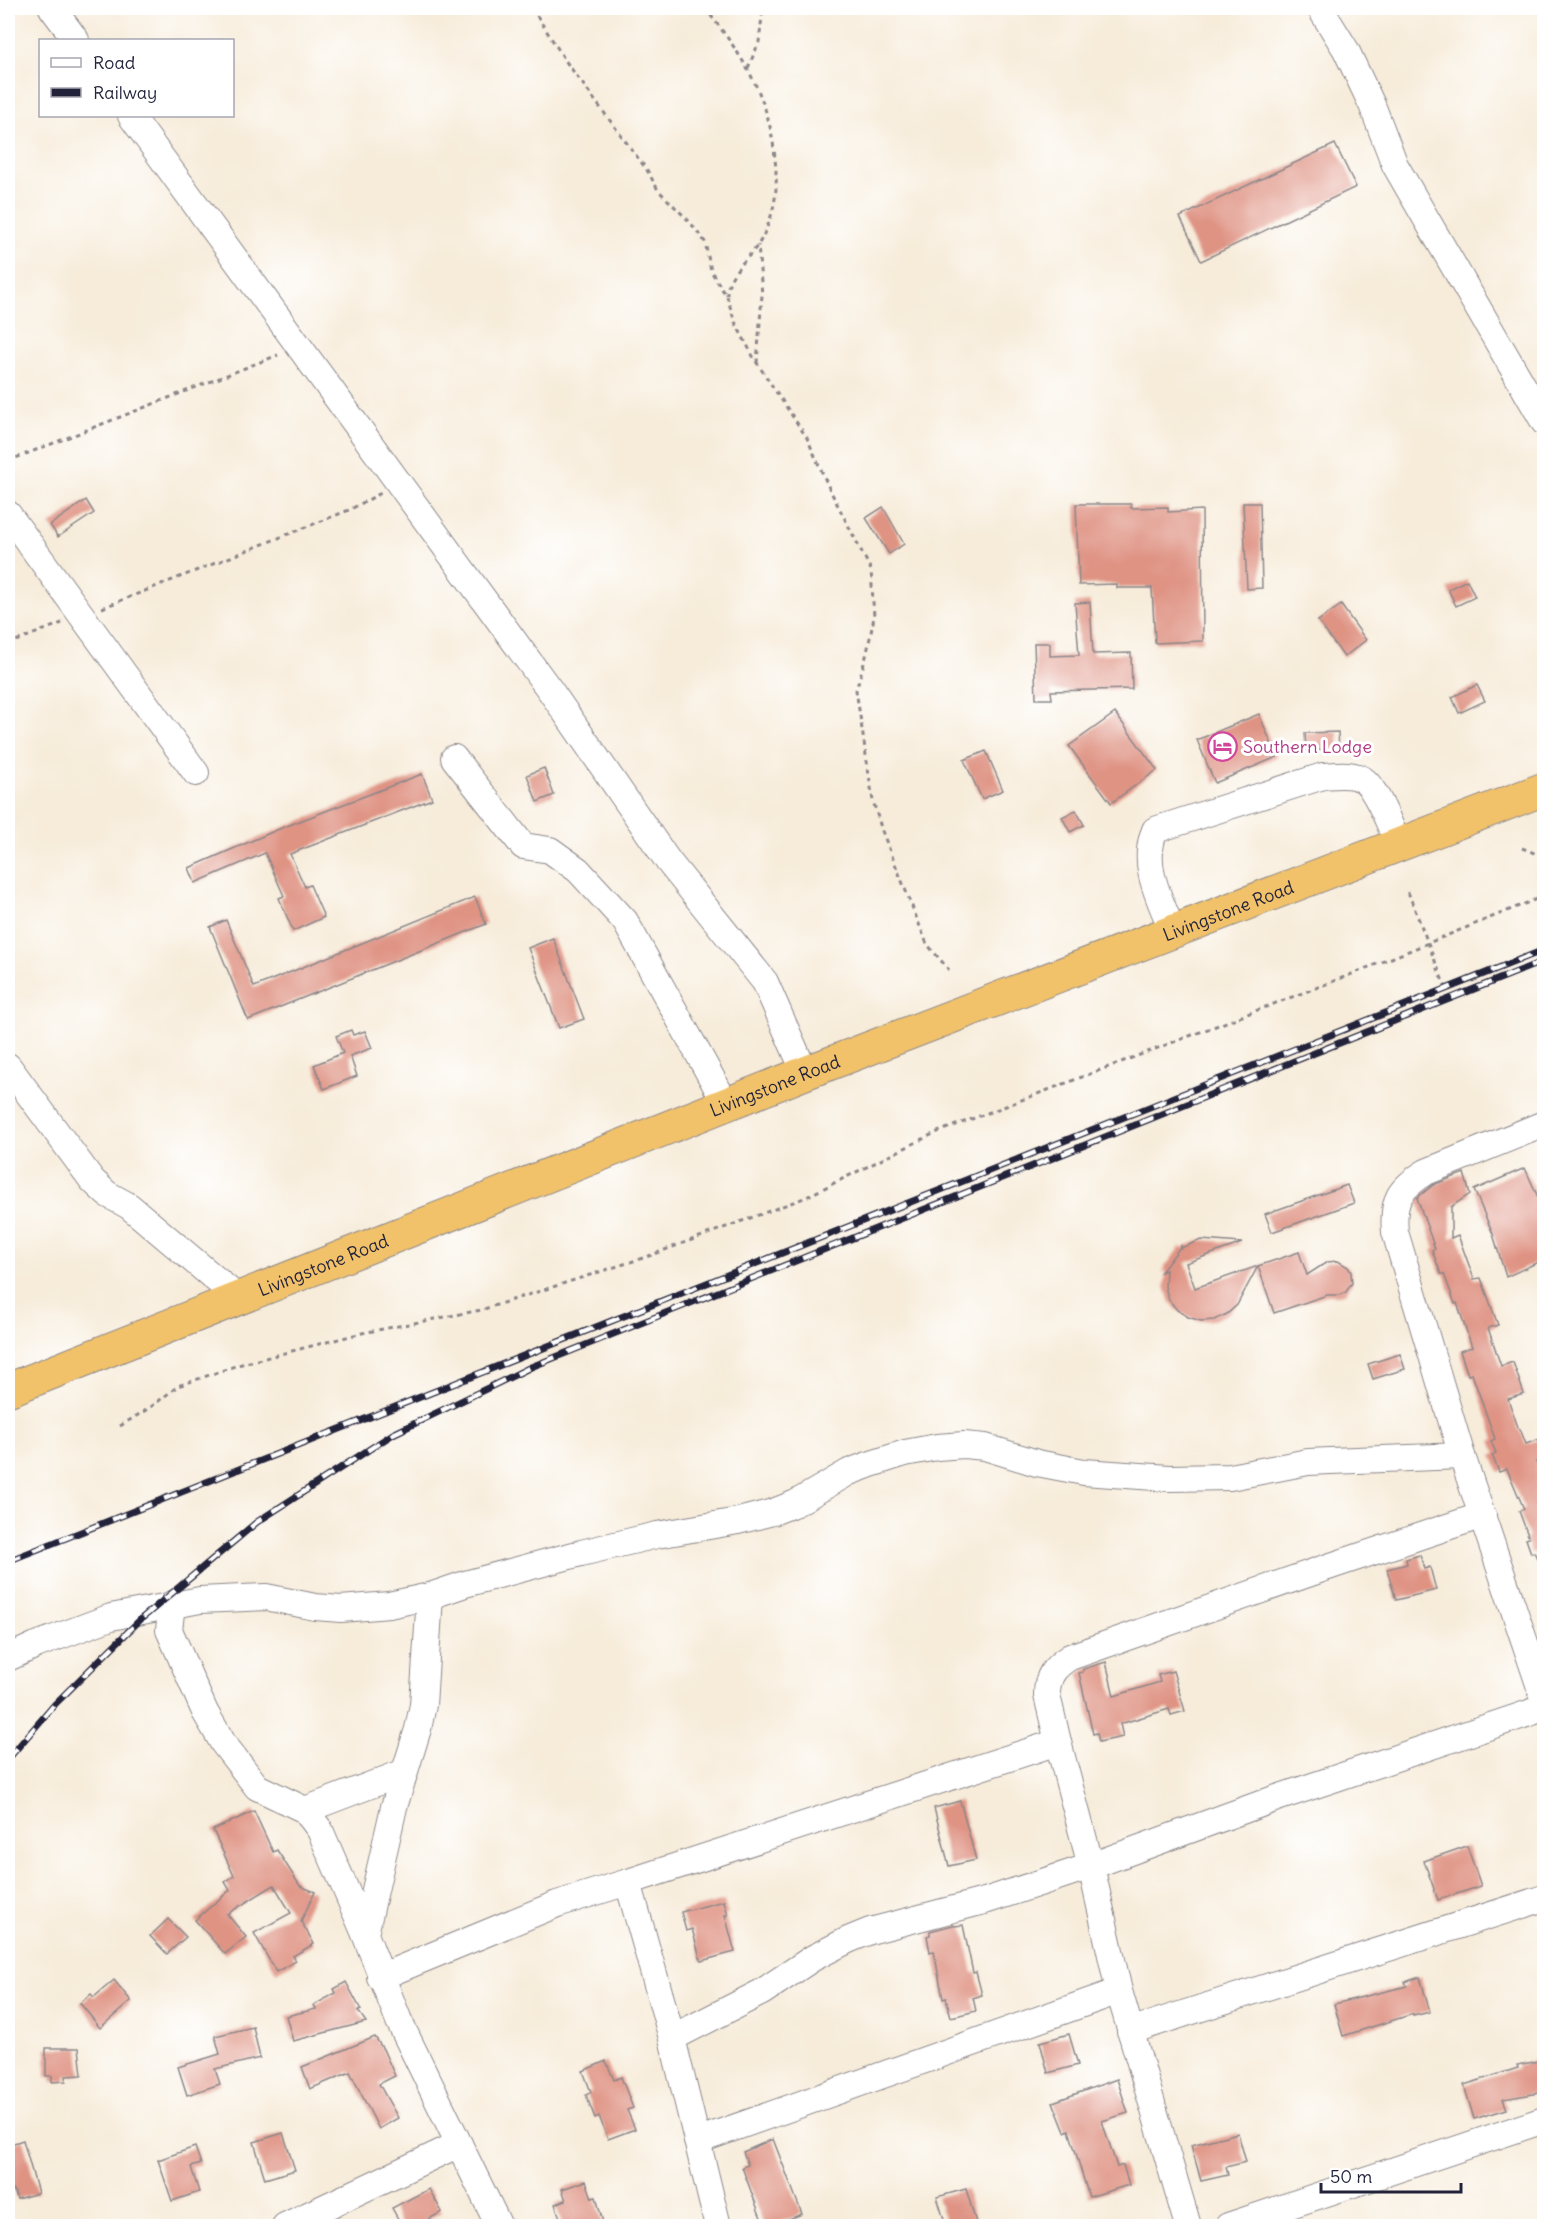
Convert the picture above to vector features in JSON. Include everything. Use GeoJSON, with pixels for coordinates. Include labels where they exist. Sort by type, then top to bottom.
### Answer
{"type":"FeatureCollection","features":[{"type":"Feature","properties":{"kind":"highway","name":"Livingstone Road"},"geometry":{"type":"LineString","coordinates":[[8,1390],[805,1072],[1545,789]]}},
{"type":"Feature","properties":{"kind":"street"},"geometry":{"type":"LineString","coordinates":[[52,8],[75,39]]}},
{"type":"Feature","properties":{"kind":"street"},"geometry":{"type":"LineString","coordinates":[[1320,8],[1346,50],[1372,105],[1395,165],[1545,422]]}},
{"type":"Feature","properties":{"kind":"street"},"geometry":{"type":"LineString","coordinates":[[132,117],[552,693],[668,861],[765,982],[805,1072]]}},
{"type":"Feature","properties":{"kind":"street"},"geometry":{"type":"LineString","coordinates":[[8,514],[196,773]]}},
{"type":"Feature","properties":{"kind":"street"},"geometry":{"type":"LineString","coordinates":[[454,758],[523,846],[550,849],[578,870],[625,921],[726,1104]]}},
{"type":"Feature","properties":{"kind":"street"},"geometry":{"type":"LineString","coordinates":[[1173,932],[1150,874],[1150,843],[1155,830],[1323,776],[1348,775],[1364,780],[1399,845]]}},
{"type":"Feature","properties":{"kind":"street"},"geometry":{"type":"LineString","coordinates":[[8,1066],[60,1140],[92,1180],[107,1194],[129,1206],[238,1298]]}},
{"type":"Feature","properties":{"kind":"street"},"geometry":{"type":"LineString","coordinates":[[1543,1131],[1426,1172],[1410,1182],[1401,1192],[1395,1205],[1395,1232],[1462,1456],[1545,1699]]}},
{"type":"Feature","properties":{"kind":"street"},"geometry":{"type":"LineString","coordinates":[[8,1658],[97,1621],[172,1604],[248,1596],[340,1610],[389,1605],[430,1596],[465,1584],[581,1553],[773,1512],[796,1503],[868,1465],[937,1447],[964,1445],[985,1447],[1037,1463],[1084,1473],[1178,1478],[1230,1477],[1308,1462],[1462,1456]]}},
{"type":"Feature","properties":{"kind":"street"},"geometry":{"type":"LineString","coordinates":[[1188,2226],[1119,1991],[1091,1866],[1058,1742],[1047,1687],[1051,1672],[1070,1657],[1311,1572],[1483,1515]]}},
{"type":"Feature","properties":{"kind":"street"},"geometry":{"type":"LineString","coordinates":[[364,1935],[394,1807],[423,1705],[430,1596]]}},
{"type":"Feature","properties":{"kind":"street"},"geometry":{"type":"LineString","coordinates":[[172,1604],[169,1630],[205,1712],[223,1743],[257,1787],[305,1810],[320,1830],[399,2021],[500,2226]]}},
{"type":"Feature","properties":{"kind":"street"},"geometry":{"type":"LineString","coordinates":[[672,2038],[762,1992],[813,1958],[870,1931],[988,1900],[1091,1866],[1277,1798],[1545,1708]]}},
{"type":"Feature","properties":{"kind":"street"},"geometry":{"type":"LineString","coordinates":[[380,1977],[557,1904],[1058,1742]]}},
{"type":"Feature","properties":{"kind":"street"},"geometry":{"type":"LineString","coordinates":[[305,1810],[405,1772]]}},
{"type":"Feature","properties":{"kind":"street"},"geometry":{"type":"LineString","coordinates":[[628,1882],[672,2038],[718,2226]]}},
{"type":"Feature","properties":{"kind":"street"},"geometry":{"type":"LineString","coordinates":[[1131,2031],[1545,1898]]}},
{"type":"Feature","properties":{"kind":"street"},"geometry":{"type":"LineString","coordinates":[[697,2141],[1119,1991]]}},
{"type":"Feature","properties":{"kind":"street"},"geometry":{"type":"LineString","coordinates":[[1228,2226],[1545,2120]]}},
{"type":"Feature","properties":{"kind":"street"},"geometry":{"type":"LineString","coordinates":[[285,2226],[459,2144]]}},
{"type":"Feature","properties":{"kind":"path"},"geometry":{"type":"LineString","coordinates":[[532,8],[567,63],[647,170],[658,190],[690,222],[705,242],[711,271],[727,297],[735,322],[758,363],[807,438],[829,488],[871,570],[874,617],[867,653],[856,690],[873,801],[908,899],[927,944],[950,970]]}},
{"type":"Feature","properties":{"kind":"path"},"geometry":{"type":"LineString","coordinates":[[705,8],[748,68],[767,111],[778,177],[772,214],[758,245],[730,279],[727,297]]}},
{"type":"Feature","properties":{"kind":"path"},"geometry":{"type":"LineString","coordinates":[[748,68],[759,42],[763,8]]}},
{"type":"Feature","properties":{"kind":"path"},"geometry":{"type":"LineString","coordinates":[[758,245],[762,295],[758,363]]}},
{"type":"Feature","properties":{"kind":"path"},"geometry":{"type":"LineString","coordinates":[[8,461],[299,347]]}},
{"type":"Feature","properties":{"kind":"path"},"geometry":{"type":"LineString","coordinates":[[8,644],[349,510],[379,495],[397,480]]}},
{"type":"Feature","properties":{"kind":"path"},"geometry":{"type":"LineString","coordinates":[[1522,848],[1545,857]]}},
{"type":"Feature","properties":{"kind":"path"},"geometry":{"type":"LineString","coordinates":[[1408,892],[1446,989]]}},
{"type":"Feature","properties":{"kind":"path"},"geometry":{"type":"LineString","coordinates":[[120,1426],[178,1386],[238,1365],[362,1333],[481,1310],[646,1257],[804,1198],[935,1133],[1325,985],[1545,896]]}},
{"type":"Feature","properties":{"kind":"building"},"geometry":{"type":"Polygon","coordinates":[[[1335,144],[1356,187],[1201,261],[1180,217],[1335,144]]]}},
{"type":"Feature","properties":{"kind":"building"},"geometry":{"type":"Polygon","coordinates":[[[86,500],[94,513],[58,537],[50,525],[86,500]]]}},
{"type":"Feature","properties":{"kind":"building"},"geometry":{"type":"Polygon","coordinates":[[[1243,503],[1260,503],[1262,588],[1247,589],[1243,503]]]}},
{"type":"Feature","properties":{"kind":"building"},"geometry":{"type":"Polygon","coordinates":[[[1076,504],[1131,504],[1131,508],[1168,507],[1168,512],[1202,510],[1203,641],[1155,643],[1152,588],[1117,588],[1117,584],[1079,585],[1076,504]]]}},
{"type":"Feature","properties":{"kind":"building"},"geometry":{"type":"Polygon","coordinates":[[[883,507],[904,544],[889,554],[866,518],[883,507]]]}},
{"type":"Feature","properties":{"kind":"building"},"geometry":{"type":"Polygon","coordinates":[[[1467,580],[1475,597],[1456,606],[1448,589],[1467,580]]]}},
{"type":"Feature","properties":{"kind":"building"},"geometry":{"type":"Polygon","coordinates":[[[1090,602],[1093,654],[1131,653],[1132,689],[1051,691],[1052,699],[1036,699],[1034,643],[1050,643],[1050,656],[1079,655],[1075,603],[1090,602]]]}},
{"type":"Feature","properties":{"kind":"building"},"geometry":{"type":"Polygon","coordinates":[[[1341,605],[1366,640],[1344,657],[1318,621],[1341,605]]]}},
{"type":"Feature","properties":{"kind":"building"},"geometry":{"type":"Polygon","coordinates":[[[1477,685],[1485,701],[1459,713],[1452,697],[1477,685]]]}},
{"type":"Feature","properties":{"kind":"building"},"geometry":{"type":"Polygon","coordinates":[[[1115,713],[1157,770],[1111,803],[1069,746],[1115,713]]]}},
{"type":"Feature","properties":{"kind":"building"},"geometry":{"type":"Polygon","coordinates":[[[1259,714],[1277,757],[1215,783],[1197,740],[1259,714]]]}},
{"type":"Feature","properties":{"kind":"building"},"geometry":{"type":"Polygon","coordinates":[[[1338,732],[1339,749],[1306,750],[1305,733],[1338,732]]]}},
{"type":"Feature","properties":{"kind":"building"},"geometry":{"type":"Polygon","coordinates":[[[986,751],[1003,790],[982,799],[964,760],[986,751]]]}},
{"type":"Feature","properties":{"kind":"building"},"geometry":{"type":"Polygon","coordinates":[[[544,768],[554,795],[537,802],[527,775],[544,768]]]}},
{"type":"Feature","properties":{"kind":"building"},"geometry":{"type":"Polygon","coordinates":[[[422,774],[432,799],[290,854],[305,887],[310,885],[324,917],[293,931],[279,898],[284,896],[265,853],[195,883],[189,868],[279,829],[422,774]]]}},
{"type":"Feature","properties":{"kind":"building"},"geometry":{"type":"Polygon","coordinates":[[[1076,810],[1084,825],[1070,832],[1062,817],[1076,810]]]}},
{"type":"Feature","properties":{"kind":"building"},"geometry":{"type":"Polygon","coordinates":[[[475,897],[486,924],[248,1020],[210,927],[226,920],[254,987],[475,897]]]}},
{"type":"Feature","properties":{"kind":"building"},"geometry":{"type":"Polygon","coordinates":[[[553,938],[584,1019],[559,1028],[528,948],[553,938]]]}},
{"type":"Feature","properties":{"kind":"building"},"geometry":{"type":"Polygon","coordinates":[[[351,1030],[353,1035],[365,1031],[372,1048],[350,1056],[357,1076],[324,1089],[314,1065],[343,1053],[336,1036],[351,1030]]]}},
{"type":"Feature","properties":{"kind":"building"},"geometry":{"type":"Polygon","coordinates":[[[1525,1168],[1545,1213],[1545,1259],[1506,1277],[1493,1234],[1474,1190],[1525,1168]]]}},
{"type":"Feature","properties":{"kind":"building"},"geometry":{"type":"Polygon","coordinates":[[[1464,1173],[1470,1194],[1451,1207],[1451,1238],[1458,1235],[1474,1279],[1481,1278],[1498,1325],[1488,1328],[1501,1366],[1513,1362],[1524,1394],[1508,1399],[1519,1430],[1526,1444],[1545,1437],[1545,1459],[1536,1462],[1545,1482],[1545,1575],[1534,1552],[1531,1553],[1526,1539],[1529,1538],[1519,1511],[1524,1509],[1507,1469],[1499,1472],[1492,1455],[1496,1453],[1491,1441],[1495,1439],[1472,1374],[1468,1375],[1460,1351],[1472,1347],[1457,1303],[1455,1304],[1432,1250],[1435,1249],[1417,1198],[1433,1185],[1464,1173]]]}},
{"type":"Feature","properties":{"kind":"building"},"geometry":{"type":"Polygon","coordinates":[[[1347,1185],[1354,1203],[1272,1232],[1265,1214],[1347,1185]]]}},
{"type":"Feature","properties":{"kind":"building"},"geometry":{"type":"Polygon","coordinates":[[[1201,1240],[1242,1243],[1186,1263],[1195,1288],[1258,1266],[1237,1305],[1227,1314],[1214,1320],[1201,1321],[1177,1310],[1169,1300],[1165,1287],[1166,1270],[1161,1272],[1181,1246],[1181,1248],[1201,1240]]]}},
{"type":"Feature","properties":{"kind":"building"},"geometry":{"type":"Polygon","coordinates":[[[1299,1252],[1307,1275],[1327,1262],[1338,1261],[1348,1267],[1352,1283],[1346,1292],[1340,1295],[1327,1295],[1274,1313],[1258,1266],[1299,1252]]]}},
{"type":"Feature","properties":{"kind":"building"},"geometry":{"type":"Polygon","coordinates":[[[1400,1354],[1405,1369],[1373,1379],[1368,1364],[1400,1354]]]}},
{"type":"Feature","properties":{"kind":"building"},"geometry":{"type":"Polygon","coordinates":[[[1420,1555],[1424,1569],[1430,1567],[1436,1590],[1396,1600],[1387,1569],[1407,1564],[1406,1559],[1420,1555]]]}},
{"type":"Feature","properties":{"kind":"building"},"geometry":{"type":"Polygon","coordinates":[[[1106,1662],[1114,1696],[1160,1682],[1158,1675],[1173,1671],[1185,1711],[1171,1715],[1169,1709],[1120,1724],[1123,1737],[1099,1742],[1097,1733],[1093,1734],[1079,1673],[1083,1672],[1083,1669],[1106,1662]]]}},
{"type":"Feature","properties":{"kind":"building"},"geometry":{"type":"Polygon","coordinates":[[[960,1801],[976,1860],[949,1866],[934,1808],[960,1801]]]}},
{"type":"Feature","properties":{"kind":"building"},"geometry":{"type":"Polygon","coordinates":[[[254,1811],[273,1852],[277,1850],[300,1886],[315,1892],[301,1921],[314,1944],[293,1956],[296,1961],[276,1972],[254,1933],[291,1913],[274,1885],[227,1914],[246,1937],[225,1954],[195,1920],[230,1890],[225,1882],[234,1876],[213,1830],[254,1811]]]}},
{"type":"Feature","properties":{"kind":"building"},"geometry":{"type":"Polygon","coordinates":[[[1467,1846],[1481,1886],[1438,1900],[1424,1861],[1467,1846]]]}},
{"type":"Feature","properties":{"kind":"building"},"geometry":{"type":"Polygon","coordinates":[[[724,1901],[728,1915],[725,1915],[735,1952],[701,1961],[692,1929],[686,1931],[681,1912],[724,1901]]]}},
{"type":"Feature","properties":{"kind":"building"},"geometry":{"type":"Polygon","coordinates":[[[168,1919],[186,1937],[167,1954],[150,1936],[168,1919]]]}},
{"type":"Feature","properties":{"kind":"building"},"geometry":{"type":"Polygon","coordinates":[[[963,1925],[973,1973],[976,1972],[982,1995],[973,1998],[976,2011],[951,2017],[946,1998],[943,1999],[934,1951],[930,1952],[927,1936],[930,1935],[930,1931],[963,1925]]]}},
{"type":"Feature","properties":{"kind":"building"},"geometry":{"type":"Polygon","coordinates":[[[1420,1977],[1430,2012],[1413,2016],[1413,2014],[1343,2036],[1334,2004],[1407,1986],[1405,1982],[1420,1977]]]}},
{"type":"Feature","properties":{"kind":"building"},"geometry":{"type":"Polygon","coordinates":[[[114,1980],[131,2001],[100,2028],[80,2003],[91,1994],[94,1997],[114,1980]]]}},
{"type":"Feature","properties":{"kind":"building"},"geometry":{"type":"Polygon","coordinates":[[[346,1982],[361,2010],[358,2011],[366,2022],[293,2041],[286,2016],[316,2009],[314,2005],[336,1993],[334,1989],[346,1982]]]}},
{"type":"Feature","properties":{"kind":"building"},"geometry":{"type":"Polygon","coordinates":[[[253,2027],[260,2058],[215,2069],[220,2084],[187,2095],[178,2067],[220,2054],[215,2036],[253,2027]]]}},
{"type":"Feature","properties":{"kind":"building"},"geometry":{"type":"Polygon","coordinates":[[[1069,2034],[1078,2065],[1048,2073],[1040,2042],[1069,2034]]]}},
{"type":"Feature","properties":{"kind":"building"},"geometry":{"type":"Polygon","coordinates":[[[375,2037],[395,2076],[379,2084],[398,2118],[379,2129],[350,2072],[310,2089],[302,2067],[375,2037]]]}},
{"type":"Feature","properties":{"kind":"building"},"geometry":{"type":"Polygon","coordinates":[[[46,2048],[79,2048],[82,2075],[66,2076],[66,2081],[52,2082],[52,2076],[46,2076],[46,2048]]]}},
{"type":"Feature","properties":{"kind":"building"},"geometry":{"type":"Polygon","coordinates":[[[1545,2060],[1545,2092],[1503,2099],[1507,2109],[1474,2119],[1464,2085],[1518,2068],[1517,2065],[1545,2060]]]}},
{"type":"Feature","properties":{"kind":"building"},"geometry":{"type":"Polygon","coordinates":[[[606,2061],[614,2080],[621,2077],[633,2108],[627,2110],[635,2129],[608,2139],[599,2116],[595,2118],[586,2095],[591,2092],[583,2071],[606,2061]]]}},
{"type":"Feature","properties":{"kind":"building"},"geometry":{"type":"Polygon","coordinates":[[[1117,2079],[1128,2113],[1102,2121],[1117,2167],[1123,2165],[1129,2185],[1089,2197],[1069,2130],[1065,2132],[1053,2102],[1117,2079]]]}},
{"type":"Feature","properties":{"kind":"building"},"geometry":{"type":"Polygon","coordinates":[[[283,2133],[295,2170],[265,2179],[254,2142],[283,2133]]]}},
{"type":"Feature","properties":{"kind":"building"},"geometry":{"type":"Polygon","coordinates":[[[1238,2133],[1246,2162],[1226,2167],[1228,2175],[1201,2181],[1191,2145],[1238,2133]]]}},
{"type":"Feature","properties":{"kind":"building"},"geometry":{"type":"Polygon","coordinates":[[[773,2139],[802,2214],[771,2226],[764,2226],[742,2167],[748,2165],[743,2152],[773,2139]]]}},
{"type":"Feature","properties":{"kind":"building"},"geometry":{"type":"Polygon","coordinates":[[[23,2140],[38,2193],[17,2199],[14,2190],[8,2192],[8,2145],[23,2140]]]}},
{"type":"Feature","properties":{"kind":"building"},"geometry":{"type":"Polygon","coordinates":[[[195,2147],[201,2164],[191,2167],[199,2192],[172,2201],[158,2160],[195,2147]]]}},
{"type":"Feature","properties":{"kind":"building"},"geometry":{"type":"Polygon","coordinates":[[[586,2181],[592,2198],[596,2197],[604,2226],[563,2226],[555,2204],[566,2200],[562,2189],[586,2181]]]}},
{"type":"Feature","properties":{"kind":"building"},"geometry":{"type":"Polygon","coordinates":[[[429,2189],[442,2212],[416,2226],[402,2226],[392,2208],[429,2189]]]}},
{"type":"Feature","properties":{"kind":"building"},"geometry":{"type":"Polygon","coordinates":[[[966,2189],[977,2226],[946,2226],[937,2197],[966,2189]]]}},
{"type":"Feature","properties":{"kind":"railway"},"geometry":{"type":"LineString","coordinates":[[8,1561],[1544,950]]}},
{"type":"Feature","properties":{"kind":"railway"},"geometry":{"type":"LineString","coordinates":[[8,1759],[55,1704],[141,1619],[257,1522],[393,1434],[531,1367],[1544,961]]}},
{"type":"Feature","properties":{"kind":"place","name":"Southern Lodge"},"geometry":{"type":"Point","coordinates":[1222,746]}}]}
